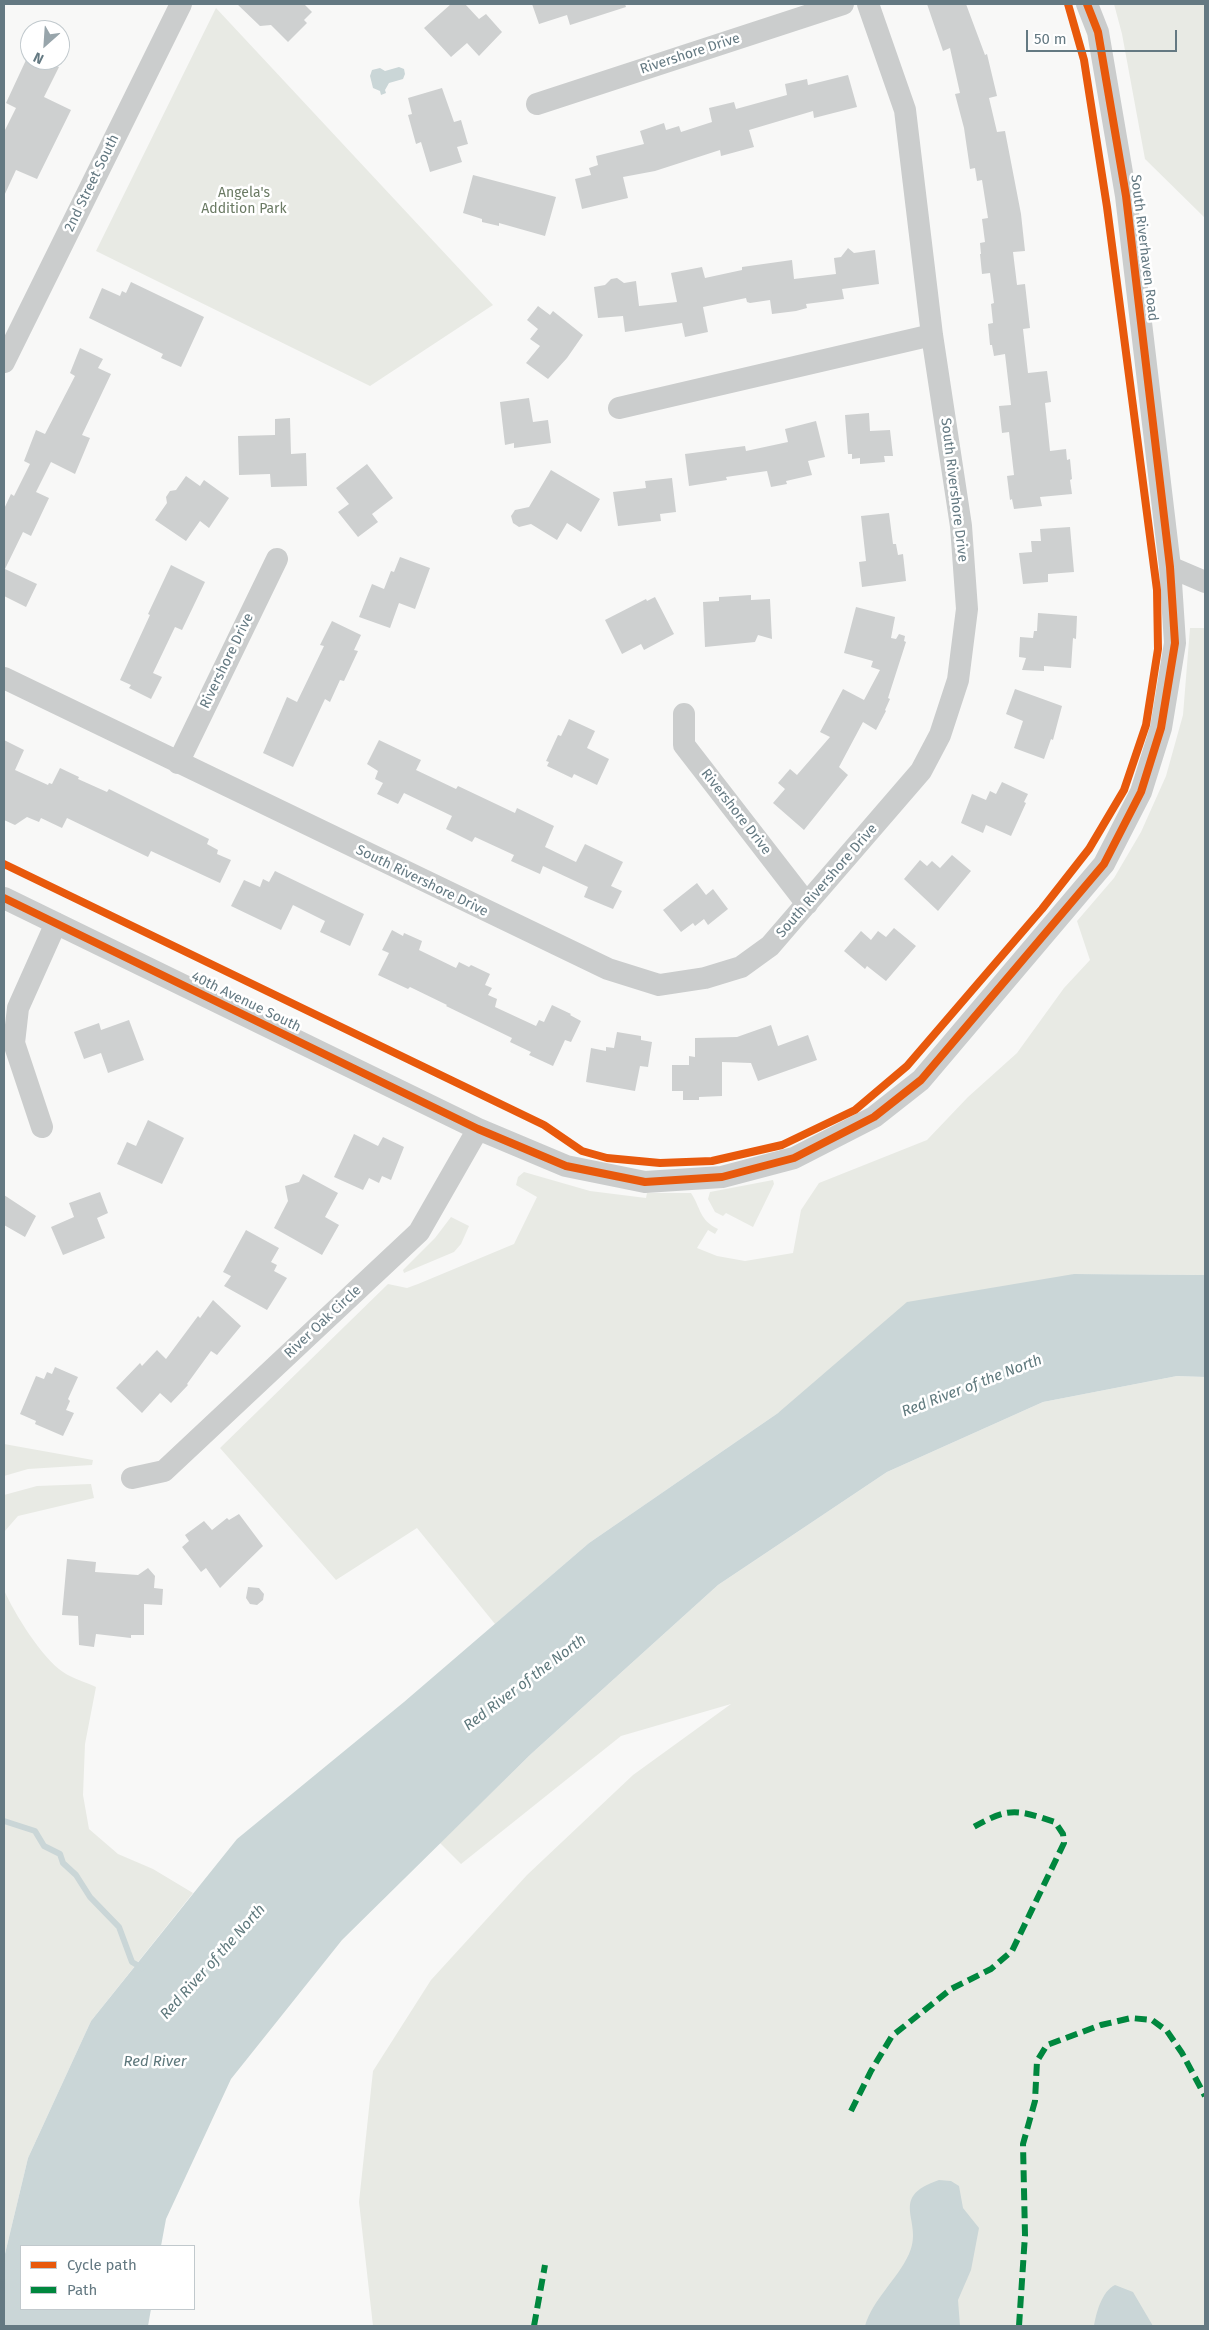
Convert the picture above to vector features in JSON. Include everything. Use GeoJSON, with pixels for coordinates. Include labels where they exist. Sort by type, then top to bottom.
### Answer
{"type":"FeatureCollection","features":[{"type":"Feature","properties":{"kind":"street","name":"2nd Street South"},"geometry":{"type":"LineString","coordinates":[[4,362],[181,4]]}},
{"type":"Feature","properties":{"kind":"street","name":"Rivershore Drive"},"geometry":{"type":"LineString","coordinates":[[537,104],[843,4]]}},
{"type":"Feature","properties":{"kind":"street","name":"South Rivershore Drive"},"geometry":{"type":"LineString","coordinates":[[4,678],[608,969],[658,985],[705,978],[741,967],[770,946],[921,771],[940,735],[958,680],[966,609],[961,526],[932,335],[905,110],[868,4]]}},
{"type":"Feature","properties":{"kind":"street","name":"South Riverhaven Road"},"geometry":{"type":"LineString","coordinates":[[478,1129],[566,1166],[645,1182],[722,1177],[794,1158],[874,1117],[921,1080],[1104,864],[1141,792],[1161,728],[1176,643],[1170,567],[1126,196],[1098,32],[1087,4]]}},
{"type":"Feature","properties":{"kind":"street"},"geometry":{"type":"LineString","coordinates":[[619,408],[932,335]]}},
{"type":"Feature","properties":{"kind":"street","name":"Rivershore Drive"},"geometry":{"type":"LineString","coordinates":[[178,763],[277,559]]}},
{"type":"Feature","properties":{"kind":"street"},"geometry":{"type":"LineString","coordinates":[[1170,567],[1205,582]]}},
{"type":"Feature","properties":{"kind":"street","name":"Rivershore Drive"},"geometry":{"type":"LineString","coordinates":[[684,714],[684,745],[807,904]]}},
{"type":"Feature","properties":{"kind":"street","name":"40th Avenue South"},"geometry":{"type":"LineString","coordinates":[[4,898],[478,1129]]}},
{"type":"Feature","properties":{"kind":"street"},"geometry":{"type":"LineString","coordinates":[[42,1127],[14,1043],[18,1008],[56,923]]}},
{"type":"Feature","properties":{"kind":"street","name":"River Oak Circle"},"geometry":{"type":"LineString","coordinates":[[132,1478],[164,1471],[419,1232],[478,1129]]}},
{"type":"Feature","properties":{"kind":"green space"},"geometry":{"type":"Polygon","coordinates":[[[1114,4],[1205,4],[1205,218],[1145,159],[1122,34],[1114,4]]]}},
{"type":"Feature","properties":{"kind":"green space","name":"Angela's Addition Park"},"geometry":{"type":"Polygon","coordinates":[[[216,8],[493,305],[370,386],[96,251],[216,8]]]}},
{"type":"Feature","properties":{"kind":"green space"},"geometry":{"type":"Polygon","coordinates":[[[1190,628],[1205,628],[1205,1275],[1074,1274],[778,1413],[589,1543],[495,1624],[417,1528],[336,1580],[220,1448],[388,1284],[407,1288],[514,1244],[537,1197],[516,1185],[518,1177],[524,1172],[590,1191],[646,1198],[647,1193],[691,1193],[707,1222],[718,1229],[715,1234],[708,1230],[697,1248],[717,1256],[745,1261],[793,1253],[801,1210],[819,1183],[927,1140],[968,1097],[1017,1053],[1064,988],[1090,960],[1077,921],[1114,878],[1141,832],[1166,776],[1183,715],[1190,628]]]}},
{"type":"Feature","properties":{"kind":"green space"},"geometry":{"type":"Polygon","coordinates":[[[773,1180],[774,1184],[753,1227],[726,1213],[723,1216],[715,1212],[708,1199],[710,1192],[773,1180]]]}},
{"type":"Feature","properties":{"kind":"green space"},"geometry":{"type":"Polygon","coordinates":[[[451,1217],[469,1226],[461,1244],[454,1252],[404,1273],[403,1270],[435,1238],[451,1217]]]}},
{"type":"Feature","properties":{"kind":"green space"},"geometry":{"type":"Polygon","coordinates":[[[1177,1376],[1205,1377],[1205,2326],[373,2326],[359,2202],[373,2071],[431,1980],[527,1875],[633,1775],[731,1704],[621,1736],[461,1864],[440,1843],[531,1754],[718,1585],[887,1472],[1043,1402],[1177,1376]]]}},
{"type":"Feature","properties":{"kind":"green space"},"geometry":{"type":"Polygon","coordinates":[[[4,1444],[93,1460],[92,1465],[28,1469],[4,1476],[4,1444]]]}},
{"type":"Feature","properties":{"kind":"green space"},"geometry":{"type":"Polygon","coordinates":[[[91,1484],[94,1498],[18,1516],[4,1532],[4,1495],[37,1486],[91,1484]]]}},
{"type":"Feature","properties":{"kind":"green space"},"geometry":{"type":"Polygon","coordinates":[[[4,1590],[14,1611],[46,1657],[75,1679],[96,1687],[85,1744],[83,1795],[89,1829],[118,1854],[153,1869],[193,1893],[91,2021],[28,2158],[4,2258],[4,1590]]]}},
{"type":"Feature","properties":{"kind":"water"},"geometry":{"type":"Polygon","coordinates":[[[399,67],[404,69],[403,79],[389,83],[385,90],[386,93],[381,95],[380,91],[373,88],[370,76],[372,70],[380,68],[385,71],[399,67]]]}},
{"type":"Feature","properties":{"kind":"water","name":"Red River"},"geometry":{"type":"Polygon","coordinates":[[[1074,1274],[1205,1275],[1205,1377],[1177,1376],[1043,1402],[887,1472],[718,1585],[531,1754],[342,1940],[231,2079],[166,2219],[161,2245],[20,2245],[20,2310],[151,2310],[148,2326],[4,2326],[4,2258],[28,2158],[91,2021],[237,1839],[404,1702],[589,1543],[778,1413],[907,1302],[1074,1274]]]}},
{"type":"Feature","properties":{"kind":"water"},"geometry":{"type":"Polygon","coordinates":[[[939,2180],[951,2181],[959,2186],[963,2208],[979,2228],[971,2270],[958,2300],[960,2326],[865,2326],[879,2298],[909,2254],[913,2242],[910,2203],[914,2195],[923,2187],[939,2180]]]}},
{"type":"Feature","properties":{"kind":"water"},"geometry":{"type":"Polygon","coordinates":[[[1115,2285],[1133,2292],[1153,2326],[1094,2326],[1103,2297],[1115,2285]]]}},
{"type":"Feature","properties":{"kind":"building"},"geometry":{"type":"Polygon","coordinates":[[[237,4],[304,4],[312,12],[304,20],[307,23],[288,42],[271,25],[260,26],[237,4]]]}},
{"type":"Feature","properties":{"kind":"building"},"geometry":{"type":"Polygon","coordinates":[[[451,4],[465,4],[479,19],[486,14],[502,32],[479,56],[467,43],[451,57],[424,28],[451,4]]]}},
{"type":"Feature","properties":{"kind":"building"},"geometry":{"type":"Polygon","coordinates":[[[532,4],[625,4],[626,7],[570,25],[567,15],[539,24],[532,4]]]}},
{"type":"Feature","properties":{"kind":"building"},"geometry":{"type":"Polygon","coordinates":[[[927,4],[966,4],[985,55],[987,54],[997,96],[989,98],[997,132],[1005,131],[1021,214],[1025,251],[1013,252],[1017,285],[1025,284],[1030,328],[1023,329],[1028,373],[1047,371],[1051,402],[1045,403],[1050,451],[1066,449],[1067,460],[1070,459],[1072,494],[1040,497],[1042,506],[1014,509],[1012,499],[1010,500],[1007,476],[1014,475],[1009,432],[1002,433],[999,406],[1011,405],[1005,354],[994,356],[992,345],[990,345],[988,324],[993,323],[991,304],[994,303],[990,273],[982,274],[980,254],[980,243],[985,242],[982,219],[988,218],[982,180],[977,181],[975,168],[970,169],[964,128],[955,94],[960,93],[950,48],[943,51],[927,4]]]}},
{"type":"Feature","properties":{"kind":"building"},"geometry":{"type":"Polygon","coordinates":[[[21,70],[58,70],[44,97],[71,110],[37,179],[16,170],[4,196],[4,132],[16,108],[6,103],[21,70]]]}},
{"type":"Feature","properties":{"kind":"building"},"geometry":{"type":"Polygon","coordinates":[[[848,75],[857,107],[814,118],[813,111],[749,130],[754,147],[721,156],[720,150],[655,171],[623,177],[628,198],[582,209],[575,179],[591,175],[589,168],[598,165],[596,156],[644,144],[640,131],[664,123],[666,130],[679,126],[681,132],[712,122],[709,108],[734,102],[736,109],[787,95],[785,84],[807,79],[808,85],[848,75]]]}},
{"type":"Feature","properties":{"kind":"building"},"geometry":{"type":"Polygon","coordinates":[[[442,88],[454,122],[461,120],[468,144],[457,147],[462,162],[430,172],[421,142],[416,144],[408,115],[412,114],[408,98],[442,88]]]}},
{"type":"Feature","properties":{"kind":"building"},"geometry":{"type":"Polygon","coordinates":[[[473,175],[556,197],[545,236],[499,223],[499,226],[482,222],[482,219],[463,213],[473,175]]]}},
{"type":"Feature","properties":{"kind":"building"},"geometry":{"type":"Polygon","coordinates":[[[848,248],[854,253],[875,250],[879,284],[842,289],[844,299],[806,304],[807,308],[772,314],[770,300],[750,303],[747,302],[746,298],[703,307],[708,332],[685,337],[682,323],[625,332],[623,316],[598,318],[594,287],[605,285],[611,279],[617,278],[624,283],[636,281],[639,306],[677,302],[671,273],[702,267],[705,278],[742,270],[742,267],[792,260],[794,279],[836,274],[834,258],[841,257],[848,248]]]}},
{"type":"Feature","properties":{"kind":"building"},"geometry":{"type":"Polygon","coordinates":[[[131,282],[204,317],[181,367],[161,358],[163,354],[89,318],[102,288],[120,296],[122,291],[126,293],[131,282]]]}},
{"type":"Feature","properties":{"kind":"building"},"geometry":{"type":"Polygon","coordinates":[[[538,306],[550,315],[553,311],[583,335],[567,358],[548,379],[526,363],[540,346],[530,339],[538,329],[527,320],[538,306]]]}},
{"type":"Feature","properties":{"kind":"building"},"geometry":{"type":"Polygon","coordinates":[[[80,348],[103,359],[98,368],[111,374],[82,435],[90,438],[75,474],[51,462],[36,492],[49,498],[31,536],[23,532],[5,569],[37,584],[26,607],[4,596],[4,509],[11,494],[14,496],[30,464],[24,461],[36,430],[45,434],[75,376],[70,373],[80,348]]]}},
{"type":"Feature","properties":{"kind":"building"},"geometry":{"type":"Polygon","coordinates":[[[529,398],[533,422],[548,420],[551,443],[514,448],[514,443],[505,445],[500,402],[529,398]]]}},
{"type":"Feature","properties":{"kind":"building"},"geometry":{"type":"Polygon","coordinates":[[[869,413],[870,431],[890,430],[893,456],[884,456],[885,462],[860,464],[860,458],[852,459],[852,454],[848,454],[845,415],[869,413]]]}},
{"type":"Feature","properties":{"kind":"building"},"geometry":{"type":"Polygon","coordinates":[[[290,418],[291,454],[306,453],[307,486],[271,487],[270,474],[239,475],[238,436],[275,435],[275,419],[290,418]]]}},
{"type":"Feature","properties":{"kind":"building"},"geometry":{"type":"Polygon","coordinates":[[[816,421],[825,457],[808,461],[812,475],[786,481],[787,484],[771,487],[767,471],[726,477],[727,480],[689,486],[685,454],[745,446],[746,451],[788,442],[785,429],[816,421]]]}},
{"type":"Feature","properties":{"kind":"building"},"geometry":{"type":"Polygon","coordinates":[[[367,464],[393,498],[372,514],[378,522],[358,537],[338,512],[349,504],[336,488],[367,464]]]}},
{"type":"Feature","properties":{"kind":"building"},"geometry":{"type":"Polygon","coordinates":[[[551,470],[600,499],[581,532],[567,523],[557,540],[531,524],[519,527],[513,523],[511,516],[515,510],[529,507],[551,470]]]}},
{"type":"Feature","properties":{"kind":"building"},"geometry":{"type":"Polygon","coordinates":[[[186,476],[200,486],[204,480],[229,498],[209,528],[200,521],[186,541],[155,520],[167,503],[166,497],[170,491],[176,490],[186,476]]]}},
{"type":"Feature","properties":{"kind":"building"},"geometry":{"type":"Polygon","coordinates":[[[672,478],[676,512],[660,514],[661,521],[618,526],[613,492],[646,488],[645,481],[672,478]]]}},
{"type":"Feature","properties":{"kind":"building"},"geometry":{"type":"Polygon","coordinates":[[[889,513],[893,544],[896,544],[898,555],[903,554],[906,581],[862,587],[859,562],[866,561],[861,516],[889,513]]]}},
{"type":"Feature","properties":{"kind":"building"},"geometry":{"type":"Polygon","coordinates":[[[1070,527],[1074,572],[1048,574],[1048,582],[1023,584],[1019,553],[1032,552],[1031,541],[1041,541],[1040,529],[1070,527]]]}},
{"type":"Feature","properties":{"kind":"building"},"geometry":{"type":"Polygon","coordinates":[[[400,557],[430,568],[415,609],[399,603],[390,628],[359,617],[372,584],[384,589],[391,571],[394,572],[400,557]]]}},
{"type":"Feature","properties":{"kind":"building"},"geometry":{"type":"Polygon","coordinates":[[[171,565],[205,582],[182,630],[175,627],[153,673],[162,677],[151,699],[129,688],[131,685],[120,680],[171,565]]]}},
{"type":"Feature","properties":{"kind":"building"},"geometry":{"type":"Polygon","coordinates":[[[751,595],[751,600],[770,599],[772,639],[758,635],[755,642],[705,647],[703,602],[719,601],[719,597],[751,595]]]}},
{"type":"Feature","properties":{"kind":"building"},"geometry":{"type":"Polygon","coordinates":[[[655,597],[674,634],[644,650],[641,644],[622,654],[605,620],[646,599],[647,601],[655,597]]]}},
{"type":"Feature","properties":{"kind":"building"},"geometry":{"type":"Polygon","coordinates":[[[856,607],[895,617],[891,638],[896,639],[899,634],[905,636],[904,641],[906,642],[888,698],[890,699],[886,711],[876,730],[863,722],[839,767],[848,775],[804,830],[773,803],[785,789],[778,783],[790,769],[797,775],[830,737],[820,732],[843,689],[864,700],[880,670],[871,667],[873,661],[844,653],[856,607]]]}},
{"type":"Feature","properties":{"kind":"building"},"geometry":{"type":"Polygon","coordinates":[[[1038,613],[1077,616],[1076,639],[1073,638],[1071,668],[1044,666],[1044,671],[1022,670],[1026,658],[1019,657],[1020,637],[1033,638],[1034,631],[1037,631],[1038,613]]]}},
{"type":"Feature","properties":{"kind":"building"},"geometry":{"type":"Polygon","coordinates":[[[332,621],[361,635],[354,650],[358,651],[344,681],[340,680],[330,702],[325,699],[293,767],[263,753],[287,697],[297,702],[324,646],[320,645],[332,621]]]}},
{"type":"Feature","properties":{"kind":"building"},"geometry":{"type":"Polygon","coordinates":[[[1015,689],[1062,706],[1053,740],[1051,739],[1044,759],[1014,748],[1023,721],[1006,714],[1015,689]]]}},
{"type":"Feature","properties":{"kind":"building"},"geometry":{"type":"Polygon","coordinates":[[[569,719],[595,731],[587,748],[609,759],[597,785],[574,774],[572,778],[547,766],[549,762],[546,761],[558,735],[561,736],[569,719]]]}},
{"type":"Feature","properties":{"kind":"building"},"geometry":{"type":"Polygon","coordinates":[[[4,740],[24,750],[15,770],[48,785],[49,783],[52,784],[60,768],[79,777],[78,779],[107,792],[109,789],[209,839],[207,844],[218,850],[217,854],[231,860],[220,883],[151,851],[148,857],[67,818],[62,828],[41,818],[39,822],[27,817],[15,825],[4,820],[4,740]]]}},
{"type":"Feature","properties":{"kind":"building"},"geometry":{"type":"Polygon","coordinates":[[[379,740],[421,760],[416,770],[456,789],[458,786],[515,813],[517,808],[554,826],[545,847],[576,862],[585,844],[623,862],[611,886],[622,891],[613,909],[584,897],[588,887],[543,866],[540,874],[511,861],[514,855],[475,837],[472,842],[446,829],[452,816],[404,793],[398,804],[377,794],[383,783],[375,779],[378,771],[367,764],[379,740]]]}},
{"type":"Feature","properties":{"kind":"building"},"geometry":{"type":"Polygon","coordinates":[[[1002,782],[1028,794],[1024,802],[1026,803],[1011,836],[986,825],[983,833],[961,823],[972,794],[986,800],[990,791],[996,794],[1002,782]]]}},
{"type":"Feature","properties":{"kind":"building"},"geometry":{"type":"Polygon","coordinates":[[[952,855],[971,871],[938,911],[904,879],[920,860],[927,866],[932,861],[940,868],[952,855]]]}},
{"type":"Feature","properties":{"kind":"building"},"geometry":{"type":"Polygon","coordinates":[[[275,871],[364,914],[350,946],[320,932],[325,921],[293,905],[281,930],[231,906],[244,880],[260,887],[263,879],[269,882],[275,871]]]}},
{"type":"Feature","properties":{"kind":"building"},"geometry":{"type":"Polygon","coordinates":[[[697,883],[706,895],[713,889],[728,909],[708,925],[704,919],[695,926],[693,923],[681,932],[663,910],[697,883]]]}},
{"type":"Feature","properties":{"kind":"building"},"geometry":{"type":"Polygon","coordinates":[[[894,928],[916,946],[886,981],[867,966],[865,969],[844,951],[861,931],[871,940],[878,931],[886,937],[894,928]]]}},
{"type":"Feature","properties":{"kind":"building"},"geometry":{"type":"Polygon","coordinates":[[[392,930],[403,936],[404,933],[422,941],[419,950],[456,968],[459,962],[469,967],[471,965],[490,974],[485,985],[492,988],[488,995],[497,999],[495,1007],[536,1026],[539,1020],[544,1022],[552,1005],[571,1014],[581,1021],[571,1042],[565,1040],[553,1066],[529,1055],[531,1052],[510,1042],[512,1038],[410,987],[408,989],[378,975],[389,953],[382,950],[392,930]]]}},
{"type":"Feature","properties":{"kind":"building"},"geometry":{"type":"Polygon","coordinates":[[[129,1020],[144,1060],[108,1073],[101,1053],[84,1059],[74,1032],[99,1023],[101,1030],[129,1020]]]}},
{"type":"Feature","properties":{"kind":"building"},"geometry":{"type":"Polygon","coordinates":[[[771,1025],[778,1046],[808,1035],[817,1060],[758,1081],[751,1063],[722,1062],[722,1096],[699,1097],[699,1100],[683,1100],[683,1091],[672,1091],[672,1065],[689,1065],[689,1056],[695,1057],[695,1038],[737,1037],[771,1025]]]}},
{"type":"Feature","properties":{"kind":"building"},"geometry":{"type":"Polygon","coordinates":[[[617,1032],[641,1036],[641,1040],[652,1042],[648,1067],[640,1066],[635,1091],[586,1082],[591,1048],[606,1051],[606,1047],[614,1048],[617,1032]]]}},
{"type":"Feature","properties":{"kind":"building"},"geometry":{"type":"Polygon","coordinates":[[[148,1120],[184,1138],[162,1184],[117,1164],[127,1142],[136,1146],[148,1120]]]}},
{"type":"Feature","properties":{"kind":"building"},"geometry":{"type":"Polygon","coordinates":[[[354,1134],[378,1146],[383,1137],[404,1147],[391,1180],[382,1176],[379,1183],[369,1178],[363,1190],[334,1177],[354,1134]]]}},
{"type":"Feature","properties":{"kind":"building"},"geometry":{"type":"Polygon","coordinates":[[[303,1174],[338,1193],[325,1217],[339,1225],[322,1255],[274,1228],[288,1201],[285,1186],[299,1182],[303,1174]]]}},
{"type":"Feature","properties":{"kind":"building"},"geometry":{"type":"Polygon","coordinates":[[[100,1192],[108,1213],[97,1218],[105,1238],[63,1255],[51,1227],[74,1217],[69,1203],[100,1192]]]}},
{"type":"Feature","properties":{"kind":"building"},"geometry":{"type":"Polygon","coordinates":[[[4,1195],[36,1216],[25,1237],[4,1225],[4,1195]]]}},
{"type":"Feature","properties":{"kind":"building"},"geometry":{"type":"Polygon","coordinates":[[[246,1230],[279,1248],[271,1262],[277,1265],[274,1271],[287,1278],[267,1310],[224,1286],[231,1276],[223,1272],[246,1230]]]}},
{"type":"Feature","properties":{"kind":"building"},"geometry":{"type":"Polygon","coordinates":[[[213,1300],[241,1326],[217,1355],[211,1351],[188,1385],[171,1403],[160,1393],[142,1413],[116,1388],[140,1363],[142,1366],[157,1350],[166,1359],[198,1316],[200,1318],[213,1300]]]}},
{"type":"Feature","properties":{"kind":"building"},"geometry":{"type":"Polygon","coordinates":[[[55,1367],[78,1377],[68,1399],[70,1401],[66,1410],[74,1413],[63,1436],[35,1424],[36,1421],[20,1414],[36,1376],[44,1379],[47,1372],[52,1374],[55,1367]]]}},
{"type":"Feature","properties":{"kind":"building"},"geometry":{"type":"Polygon","coordinates":[[[239,1514],[263,1546],[220,1588],[206,1568],[201,1572],[182,1547],[189,1541],[185,1535],[204,1521],[212,1530],[227,1518],[229,1520],[239,1514]]]}},
{"type":"Feature","properties":{"kind":"building"},"geometry":{"type":"Polygon","coordinates":[[[67,1559],[96,1562],[95,1572],[138,1575],[148,1568],[155,1576],[154,1588],[163,1589],[162,1605],[144,1604],[144,1635],[131,1635],[131,1638],[96,1634],[94,1647],[79,1645],[78,1616],[62,1615],[67,1559]]]}},
{"type":"Feature","properties":{"kind":"building"},"geometry":{"type":"Polygon","coordinates":[[[248,1587],[259,1588],[264,1594],[263,1600],[257,1605],[250,1604],[246,1598],[248,1587]]]}},
{"type":"Feature","properties":{"kind":"waterway"},"geometry":{"type":"LineString","coordinates":[[4,1821],[35,1831],[44,1846],[60,1854],[63,1863],[76,1875],[90,1897],[119,1927],[132,1962],[142,1968]]}},
{"type":"Feature","properties":{"kind":"marked path"},"geometry":{"type":"LineString","coordinates":[[851,2111],[871,2071],[892,2036],[951,1989],[991,1969],[1012,1951],[1064,1843],[1063,1834],[1055,1822],[1030,1814],[1004,1813],[972,1828]]}},
{"type":"Feature","properties":{"kind":"marked path"},"geometry":{"type":"LineString","coordinates":[[1019,2326],[1025,2235],[1023,2144],[1035,2101],[1037,2061],[1047,2045],[1101,2025],[1131,2018],[1152,2020],[1167,2031],[1182,2053],[1205,2096]]}},
{"type":"Feature","properties":{"kind":"marked path"},"geometry":{"type":"LineString","coordinates":[[534,2326],[545,2265]]}},
{"type":"Feature","properties":{"kind":"cycle path"},"geometry":{"type":"LineString","coordinates":[[4,864],[544,1125],[582,1151],[607,1158],[660,1163],[712,1161],[782,1145],[855,1110],[907,1066],[1042,909],[1089,849],[1124,790],[1146,725],[1158,649],[1157,590],[1107,207],[1084,60],[1068,4]]}},
{"type":"Feature","properties":{"kind":"cycle path"},"geometry":{"type":"LineString","coordinates":[[4,898],[478,1129],[566,1166],[645,1182],[722,1177],[794,1158],[874,1117],[921,1080],[1104,864],[1141,792],[1161,728],[1175,643],[1170,567],[1126,196],[1098,32],[1087,4]]}},
{"type":"Feature","properties":{"kind":"water label","name":"Red River of the North"},"geometry":{"type":"Point","coordinates":[972,1386]}},
{"type":"Feature","properties":{"kind":"water label","name":"Red River of the North"},"geometry":{"type":"Point","coordinates":[525,1683]}},
{"type":"Feature","properties":{"kind":"water label","name":"Red River of the North"},"geometry":{"type":"Point","coordinates":[213,1962]}}]}
